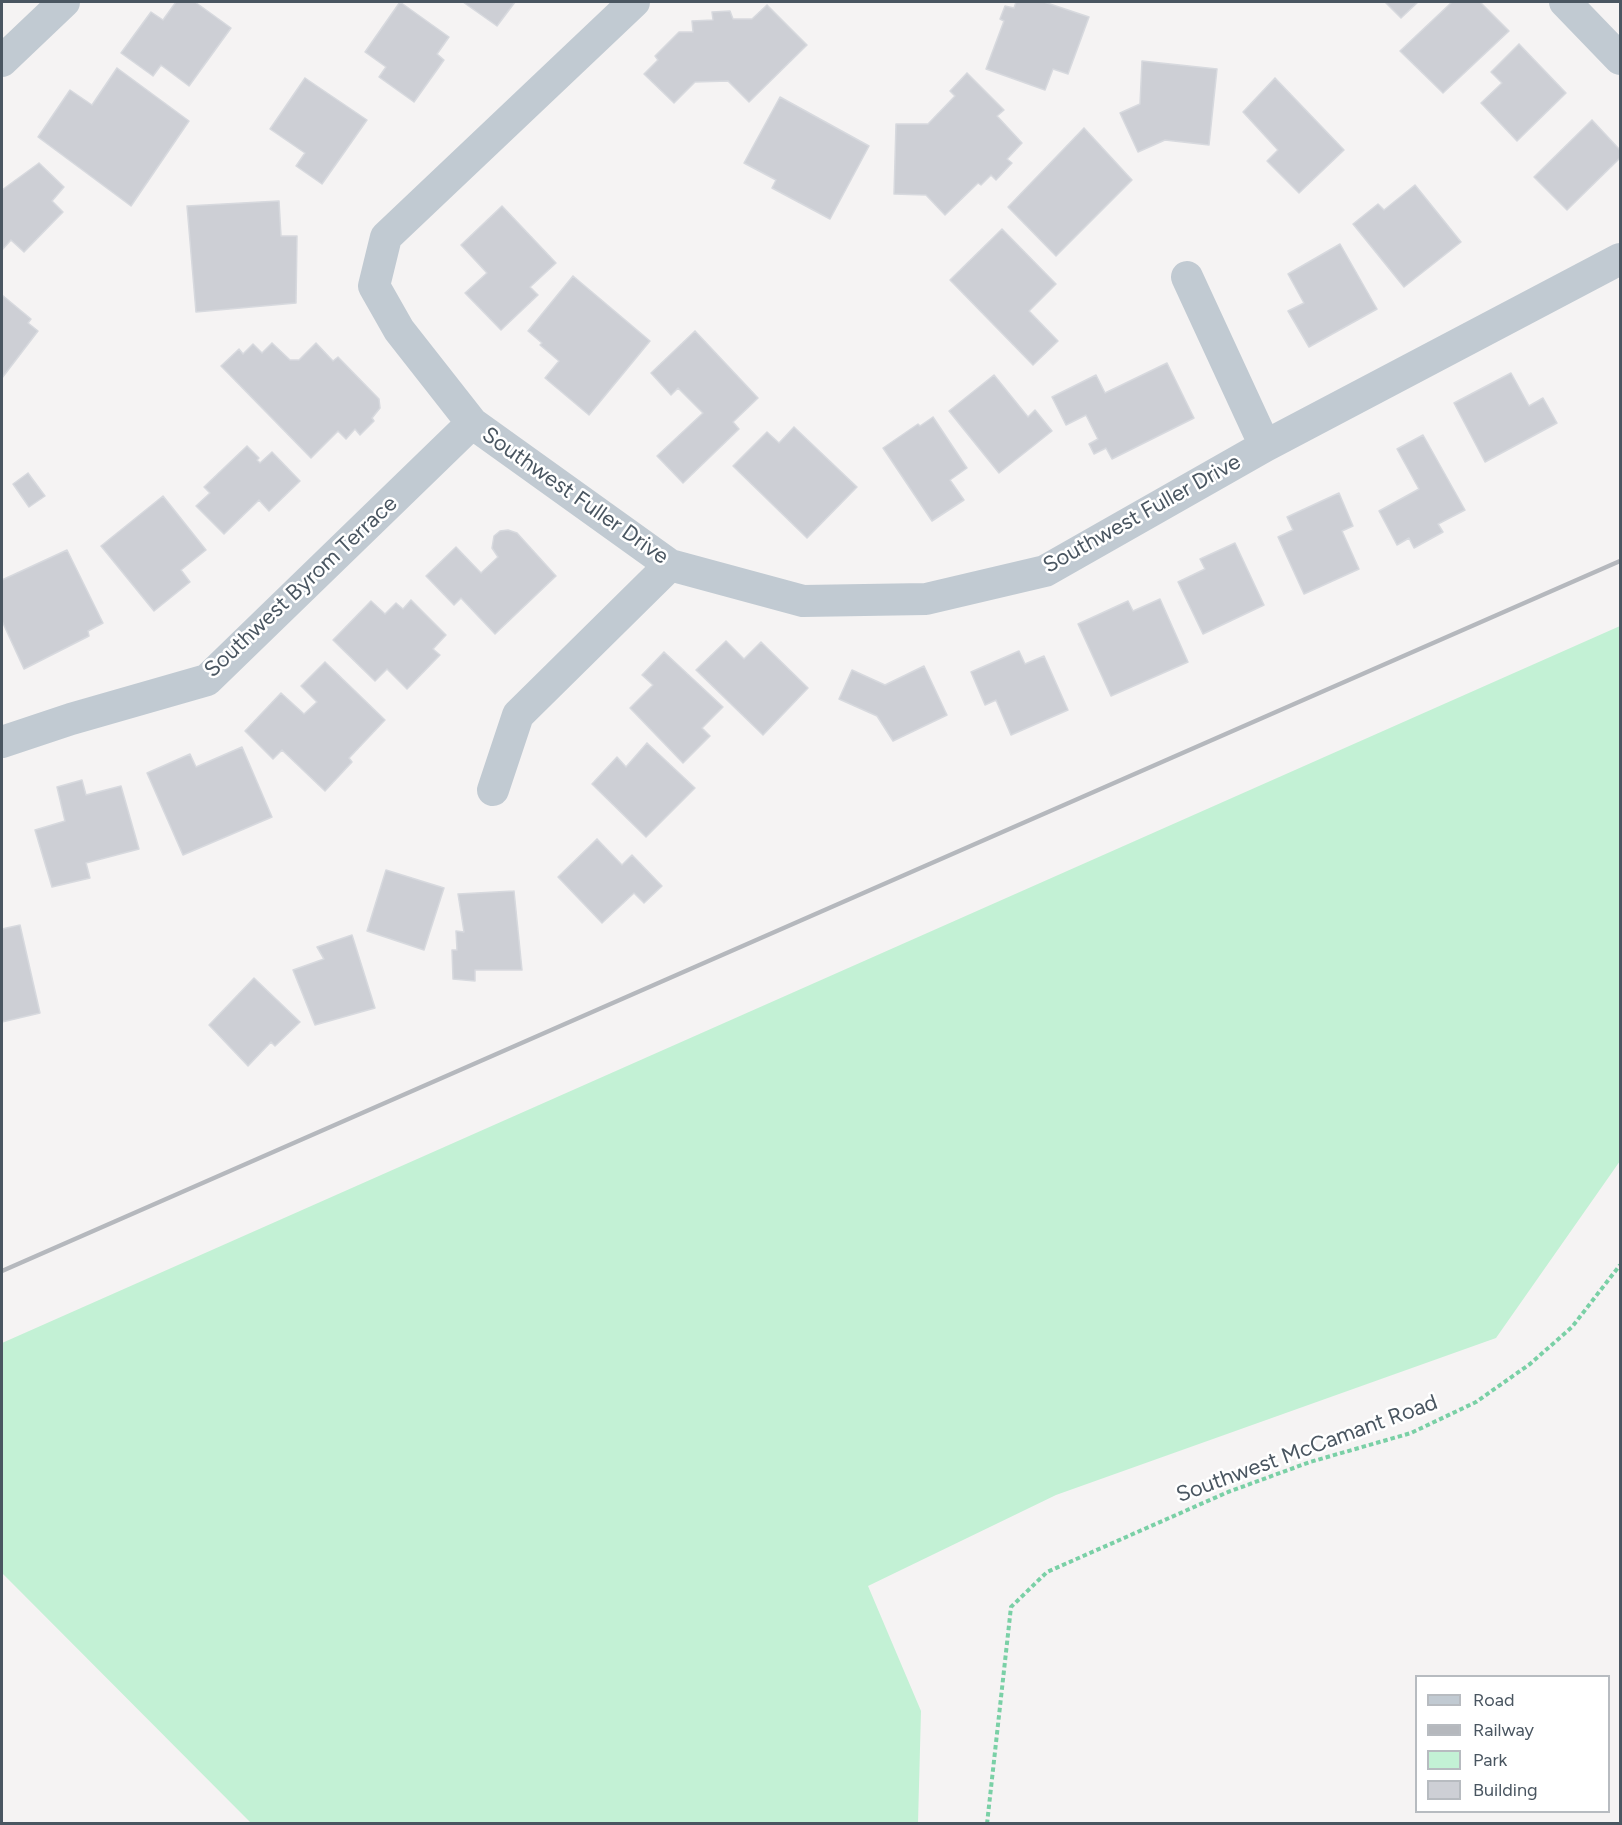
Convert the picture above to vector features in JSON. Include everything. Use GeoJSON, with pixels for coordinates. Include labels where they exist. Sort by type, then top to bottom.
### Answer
{"type":"FeatureCollection","features":[{"type":"Feature","properties":{"kind":"street"},"geometry":{"type":"LineString","coordinates":[[2,61],[64,2]]}},
{"type":"Feature","properties":{"kind":"street","name":"Southwest Fuller Drive"},"geometry":{"type":"LineString","coordinates":[[634,2],[386,237],[374,286],[399,330],[472,423],[670,565],[803,601],[926,599],[1045,571],[1265,446],[1620,259]]}},
{"type":"Feature","properties":{"kind":"street"},"geometry":{"type":"LineString","coordinates":[[1565,2],[1620,59]]}},
{"type":"Feature","properties":{"kind":"street"},"geometry":{"type":"LineString","coordinates":[[1187,277],[1265,446]]}},
{"type":"Feature","properties":{"kind":"street","name":"Southwest Byrom Terrace"},"geometry":{"type":"LineString","coordinates":[[2,742],[71,719],[207,680],[472,423]]}},
{"type":"Feature","properties":{"kind":"street"},"geometry":{"type":"LineString","coordinates":[[493,790],[518,715],[670,565]]}},
{"type":"Feature","properties":{"kind":"path","name":"Southwest McCamant Road"},"geometry":{"type":"LineString","coordinates":[[987,1824],[1011,1607],[1047,1572],[1228,1492],[1310,1462],[1411,1433],[1476,1402],[1530,1364],[1572,1327],[1620,1265]]}},
{"type":"Feature","properties":{"kind":"green space"},"geometry":{"type":"Polygon","coordinates":[[[1620,626],[1620,1161],[1496,1338],[1056,1495],[868,1586],[921,1711],[918,1823],[251,1823],[2,1573],[2,1343],[1620,626]]]}},
{"type":"Feature","properties":{"kind":"building"},"geometry":{"type":"Polygon","coordinates":[[[176,2],[195,2],[231,28],[189,86],[161,65],[153,76],[121,53],[151,12],[163,20],[176,2]]]}},
{"type":"Feature","properties":{"kind":"building"},"geometry":{"type":"Polygon","coordinates":[[[400,2],[449,37],[437,54],[444,60],[414,102],[379,77],[386,67],[365,52],[400,2]]]}},
{"type":"Feature","properties":{"kind":"building"},"geometry":{"type":"Polygon","coordinates":[[[463,2],[515,2],[497,26],[463,2]]]}},
{"type":"Feature","properties":{"kind":"building"},"geometry":{"type":"Polygon","coordinates":[[[1016,2],[1044,2],[1089,17],[1068,74],[1053,69],[1045,90],[986,69],[1004,21],[1000,19],[1005,6],[1014,8],[1016,2]]]}},
{"type":"Feature","properties":{"kind":"building"},"geometry":{"type":"Polygon","coordinates":[[[1385,2],[1418,2],[1401,18],[1385,2]]]}},
{"type":"Feature","properties":{"kind":"building"},"geometry":{"type":"Polygon","coordinates":[[[1452,2],[1480,2],[1509,31],[1443,93],[1400,51],[1452,2]]]}},
{"type":"Feature","properties":{"kind":"building"},"geometry":{"type":"Polygon","coordinates":[[[767,5],[807,45],[749,102],[728,81],[695,82],[674,103],[644,74],[658,60],[655,56],[679,32],[693,32],[692,21],[713,20],[712,12],[730,11],[733,19],[752,19],[767,5]]]}},
{"type":"Feature","properties":{"kind":"building"},"geometry":{"type":"Polygon","coordinates":[[[1519,44],[1566,93],[1517,141],[1481,103],[1502,83],[1491,72],[1519,44]]]}},
{"type":"Feature","properties":{"kind":"building"},"geometry":{"type":"Polygon","coordinates":[[[1142,61],[1217,69],[1209,145],[1165,140],[1138,152],[1120,113],[1140,104],[1142,61]]]}},
{"type":"Feature","properties":{"kind":"building"},"geometry":{"type":"Polygon","coordinates":[[[117,68],[189,121],[131,206],[38,137],[70,90],[92,105],[117,68]]]}},
{"type":"Feature","properties":{"kind":"building"},"geometry":{"type":"Polygon","coordinates":[[[967,73],[1004,110],[997,116],[1022,143],[1007,159],[1012,163],[996,180],[991,175],[981,185],[978,183],[945,215],[926,195],[894,194],[896,124],[928,124],[955,96],[950,91],[967,73]]]}},
{"type":"Feature","properties":{"kind":"building"},"geometry":{"type":"Polygon","coordinates":[[[305,78],[367,120],[322,184],[296,166],[305,153],[270,129],[305,78]]]}},
{"type":"Feature","properties":{"kind":"building"},"geometry":{"type":"Polygon","coordinates":[[[1275,78],[1344,150],[1299,193],[1267,161],[1278,150],[1243,112],[1275,78]]]}},
{"type":"Feature","properties":{"kind":"building"},"geometry":{"type":"Polygon","coordinates":[[[780,97],[869,146],[830,219],[772,188],[776,180],[744,163],[780,97]]]}},
{"type":"Feature","properties":{"kind":"building"},"geometry":{"type":"Polygon","coordinates":[[[1592,120],[1620,150],[1620,158],[1567,210],[1534,177],[1592,120]]]}},
{"type":"Feature","properties":{"kind":"building"},"geometry":{"type":"Polygon","coordinates":[[[1084,128],[1132,180],[1056,256],[1008,207],[1084,128]]]}},
{"type":"Feature","properties":{"kind":"building"},"geometry":{"type":"Polygon","coordinates":[[[39,163],[64,187],[52,201],[63,212],[24,252],[11,240],[2,250],[2,190],[39,163]]]}},
{"type":"Feature","properties":{"kind":"building"},"geometry":{"type":"Polygon","coordinates":[[[1415,185],[1461,242],[1404,287],[1353,224],[1378,204],[1384,210],[1415,185]]]}},
{"type":"Feature","properties":{"kind":"building"},"geometry":{"type":"Polygon","coordinates":[[[279,201],[281,236],[297,236],[296,303],[196,312],[187,206],[279,201]]]}},
{"type":"Feature","properties":{"kind":"building"},"geometry":{"type":"Polygon","coordinates":[[[502,206],[556,263],[530,287],[538,295],[501,330],[465,293],[487,273],[461,245],[502,206]]]}},
{"type":"Feature","properties":{"kind":"building"},"geometry":{"type":"Polygon","coordinates":[[[1002,229],[1056,284],[1029,311],[1058,341],[1033,365],[950,280],[1002,229]]]}},
{"type":"Feature","properties":{"kind":"building"},"geometry":{"type":"Polygon","coordinates":[[[1340,244],[1377,309],[1309,347],[1288,311],[1304,303],[1288,274],[1340,244]]]}},
{"type":"Feature","properties":{"kind":"building"},"geometry":{"type":"Polygon","coordinates":[[[573,276],[650,341],[589,415],[545,378],[559,361],[528,331],[573,276]]]}},
{"type":"Feature","properties":{"kind":"building"},"geometry":{"type":"Polygon","coordinates":[[[2,295],[31,319],[28,323],[38,331],[2,378],[2,295]]]}},
{"type":"Feature","properties":{"kind":"building"},"geometry":{"type":"Polygon","coordinates":[[[695,331],[758,398],[733,422],[739,429],[683,483],[657,456],[703,413],[678,388],[671,395],[651,373],[695,331]]]}},
{"type":"Feature","properties":{"kind":"building"},"geometry":{"type":"Polygon","coordinates":[[[272,343],[290,360],[299,360],[316,343],[333,361],[338,357],[379,399],[380,408],[372,418],[374,421],[360,435],[355,429],[346,439],[338,431],[311,458],[221,366],[239,349],[243,354],[253,344],[262,353],[272,343]]]}},
{"type":"Feature","properties":{"kind":"building"},"geometry":{"type":"Polygon","coordinates":[[[1167,363],[1194,418],[1112,459],[1106,448],[1094,454],[1089,444],[1098,439],[1086,415],[1066,425],[1052,397],[1096,375],[1105,393],[1167,363]]]}},
{"type":"Feature","properties":{"kind":"building"},"geometry":{"type":"Polygon","coordinates":[[[1511,373],[1529,406],[1543,398],[1557,423],[1485,462],[1454,403],[1511,373]]]}},
{"type":"Feature","properties":{"kind":"building"},"geometry":{"type":"Polygon","coordinates":[[[994,375],[1028,417],[1035,410],[1052,431],[999,473],[949,411],[994,375]]]}},
{"type":"Feature","properties":{"kind":"building"},"geometry":{"type":"Polygon","coordinates":[[[933,417],[967,468],[950,480],[964,500],[932,521],[883,448],[918,424],[920,426],[933,417]]]}},
{"type":"Feature","properties":{"kind":"building"},"geometry":{"type":"Polygon","coordinates":[[[794,427],[857,487],[807,538],[733,466],[767,432],[779,443],[794,427]]]}},
{"type":"Feature","properties":{"kind":"building"},"geometry":{"type":"Polygon","coordinates":[[[1423,435],[1465,510],[1438,524],[1443,532],[1414,548],[1409,538],[1397,545],[1379,511],[1419,489],[1397,449],[1423,435]]]}},
{"type":"Feature","properties":{"kind":"building"},"geometry":{"type":"Polygon","coordinates":[[[247,446],[259,458],[257,460],[260,463],[272,452],[300,481],[269,511],[259,500],[224,534],[196,506],[210,493],[204,487],[247,446]]]}},
{"type":"Feature","properties":{"kind":"building"},"geometry":{"type":"Polygon","coordinates":[[[28,473],[45,496],[29,507],[13,484],[28,473]]]}},
{"type":"Feature","properties":{"kind":"building"},"geometry":{"type":"Polygon","coordinates":[[[1339,493],[1353,526],[1342,531],[1359,569],[1304,594],[1278,537],[1293,530],[1287,517],[1339,493]]]}},
{"type":"Feature","properties":{"kind":"building"},"geometry":{"type":"Polygon","coordinates":[[[163,496],[206,550],[181,570],[190,582],[154,611],[101,546],[163,496]]]}},
{"type":"Feature","properties":{"kind":"building"},"geometry":{"type":"Polygon","coordinates":[[[508,530],[517,533],[556,576],[495,634],[461,598],[454,605],[426,576],[456,547],[481,573],[498,557],[492,548],[494,536],[500,531],[508,530]]]}},
{"type":"Feature","properties":{"kind":"building"},"geometry":{"type":"Polygon","coordinates":[[[1235,543],[1264,605],[1203,634],[1178,582],[1205,569],[1200,559],[1235,543]]]}},
{"type":"Feature","properties":{"kind":"building"},"geometry":{"type":"Polygon","coordinates":[[[67,550],[103,623],[88,631],[89,636],[24,669],[2,621],[2,580],[67,550]]]}},
{"type":"Feature","properties":{"kind":"building"},"geometry":{"type":"Polygon","coordinates":[[[1160,599],[1188,662],[1111,696],[1078,624],[1128,601],[1133,611],[1160,599]]]}},
{"type":"Feature","properties":{"kind":"building"},"geometry":{"type":"Polygon","coordinates":[[[411,600],[446,635],[433,649],[440,655],[407,689],[387,669],[375,681],[333,640],[371,601],[385,614],[396,603],[403,609],[411,600]]]}},
{"type":"Feature","properties":{"kind":"building"},"geometry":{"type":"Polygon","coordinates":[[[726,641],[744,659],[761,642],[808,688],[763,735],[696,670],[726,641]]]}},
{"type":"Feature","properties":{"kind":"building"},"geometry":{"type":"Polygon","coordinates":[[[1019,651],[1025,664],[1044,656],[1068,710],[1011,735],[996,700],[985,705],[971,672],[1019,651]]]}},
{"type":"Feature","properties":{"kind":"building"},"geometry":{"type":"Polygon","coordinates":[[[664,652],[723,707],[702,728],[710,736],[683,763],[630,708],[653,685],[642,675],[664,652]]]}},
{"type":"Feature","properties":{"kind":"building"},"geometry":{"type":"Polygon","coordinates":[[[325,662],[385,720],[349,758],[352,762],[325,791],[282,750],[273,759],[245,731],[281,693],[304,714],[317,702],[301,686],[325,662]]]}},
{"type":"Feature","properties":{"kind":"building"},"geometry":{"type":"Polygon","coordinates":[[[924,666],[947,715],[893,741],[877,716],[839,699],[852,670],[885,685],[924,666]]]}},
{"type":"Feature","properties":{"kind":"building"},"geometry":{"type":"Polygon","coordinates":[[[647,743],[695,788],[646,837],[592,784],[617,757],[626,767],[647,743]]]}},
{"type":"Feature","properties":{"kind":"building"},"geometry":{"type":"Polygon","coordinates":[[[242,747],[272,817],[183,855],[147,773],[190,754],[196,767],[242,747]]]}},
{"type":"Feature","properties":{"kind":"building"},"geometry":{"type":"Polygon","coordinates":[[[82,780],[86,795],[121,786],[139,849],[86,863],[90,878],[52,887],[35,830],[65,821],[57,787],[82,780]]]}},
{"type":"Feature","properties":{"kind":"building"},"geometry":{"type":"Polygon","coordinates":[[[597,839],[622,865],[632,855],[662,886],[644,903],[634,893],[602,923],[558,877],[597,839]]]}},
{"type":"Feature","properties":{"kind":"building"},"geometry":{"type":"Polygon","coordinates":[[[386,870],[444,888],[424,950],[367,931],[386,870]]]}},
{"type":"Feature","properties":{"kind":"building"},"geometry":{"type":"Polygon","coordinates":[[[514,891],[522,970],[475,970],[475,981],[453,979],[452,950],[457,950],[456,931],[464,932],[458,894],[514,891]]]}},
{"type":"Feature","properties":{"kind":"building"},"geometry":{"type":"Polygon","coordinates":[[[20,925],[40,1013],[2,1022],[2,929],[20,925]]]}},
{"type":"Feature","properties":{"kind":"building"},"geometry":{"type":"Polygon","coordinates":[[[352,935],[375,1008],[315,1025],[293,970],[324,959],[317,947],[352,935]]]}},
{"type":"Feature","properties":{"kind":"building"},"geometry":{"type":"Polygon","coordinates":[[[254,978],[300,1022],[275,1046],[271,1042],[248,1066],[209,1025],[254,978]]]}},
{"type":"Feature","properties":{"kind":"railway"},"geometry":{"type":"LineString","coordinates":[[2,1271],[1620,561]]}}]}
